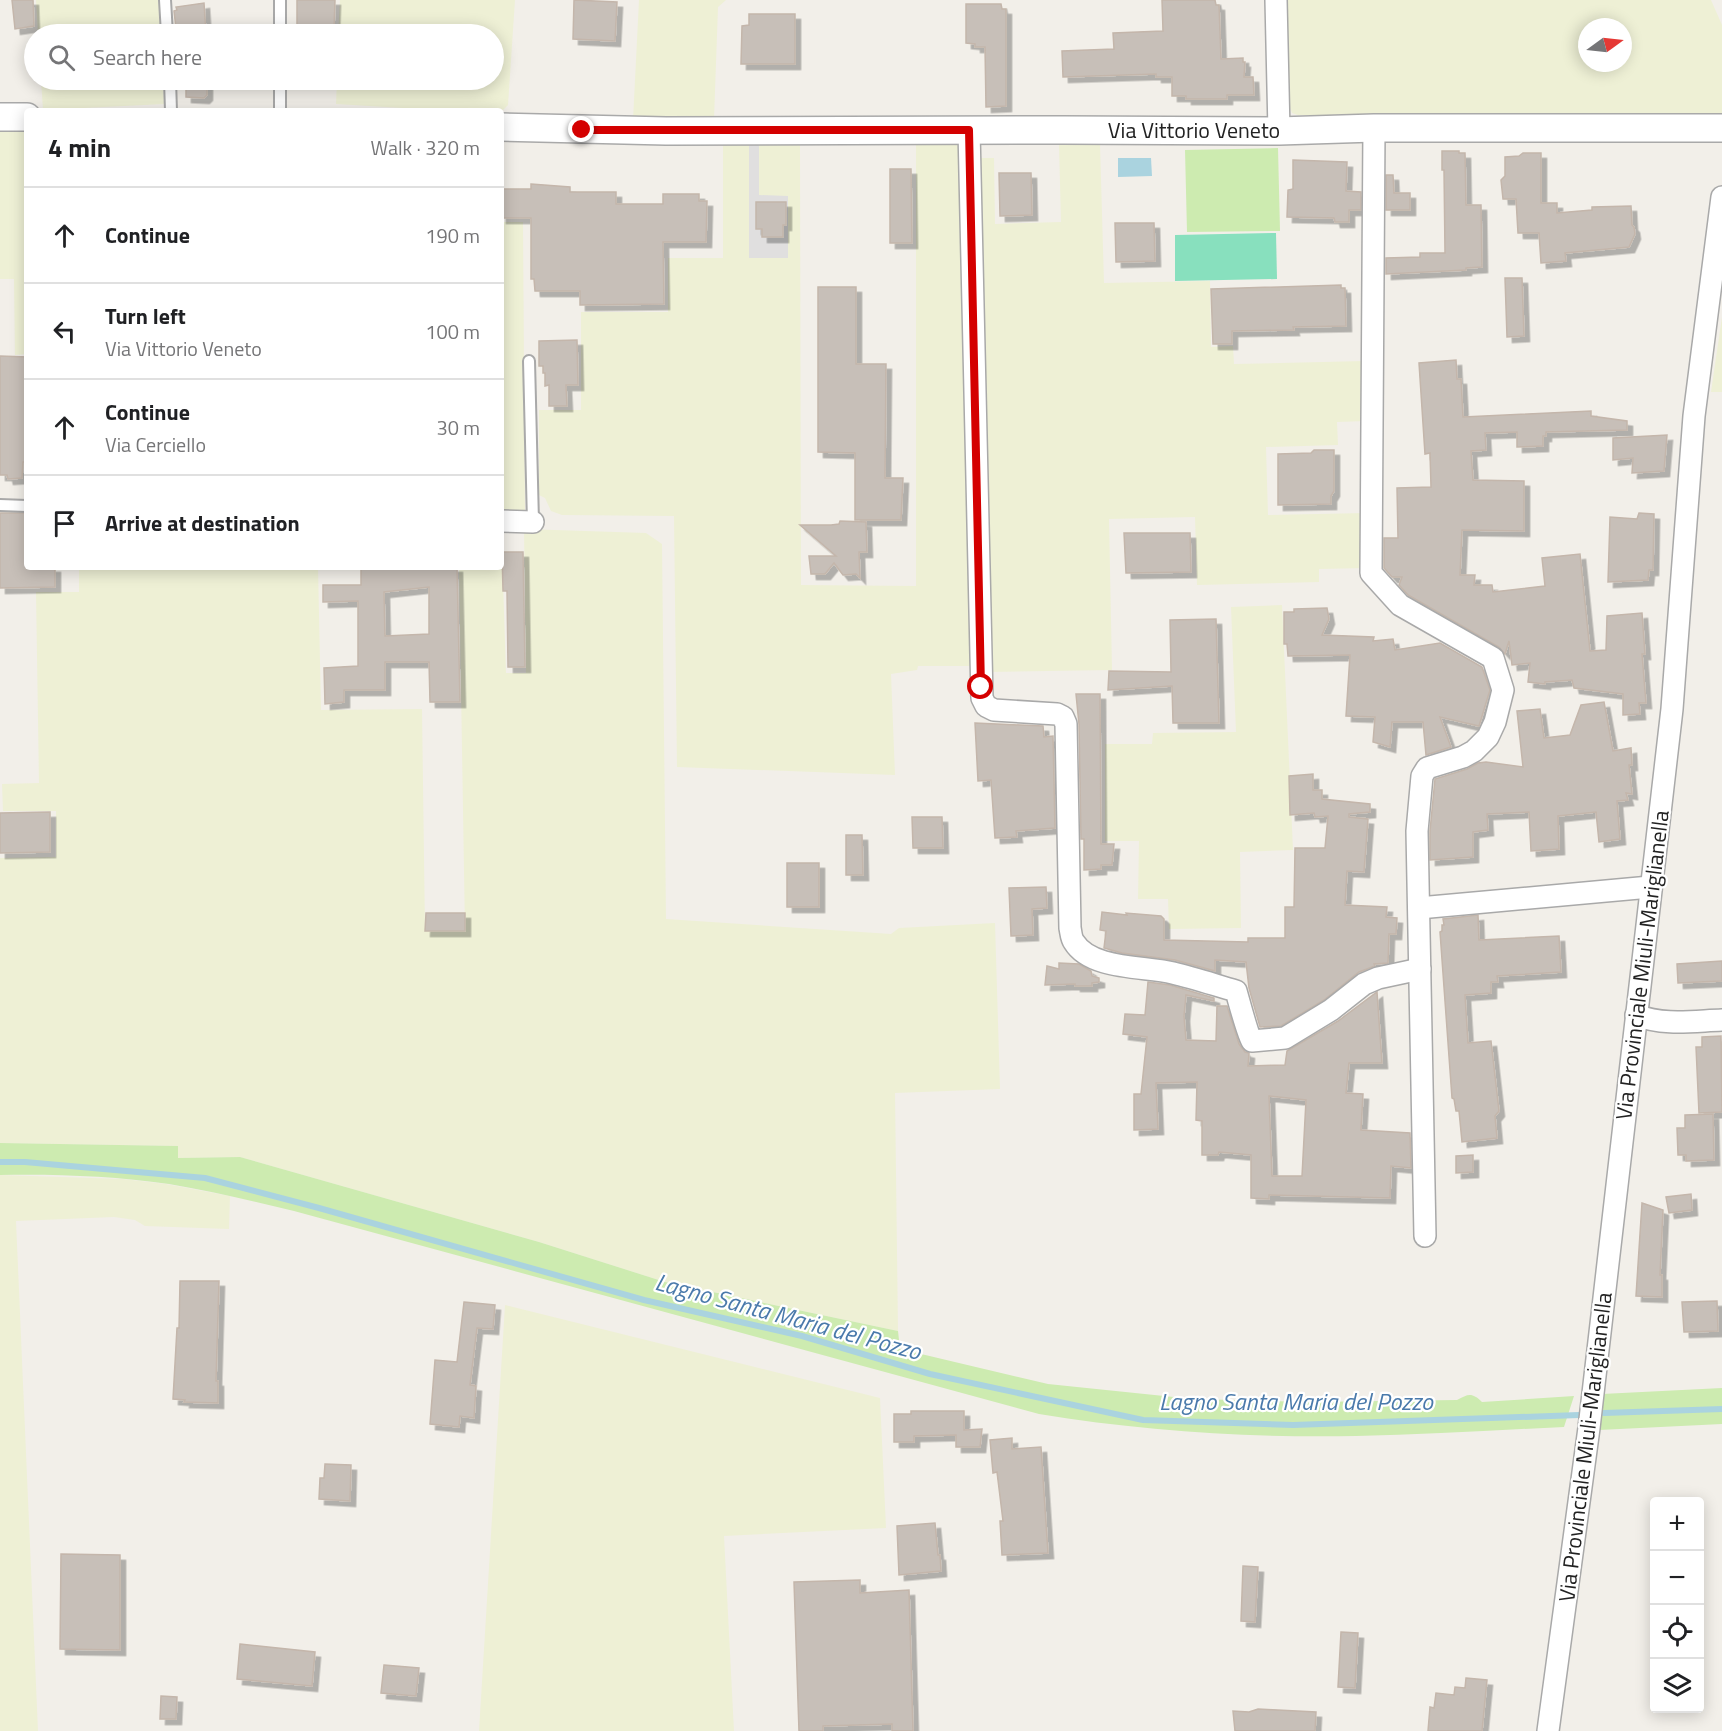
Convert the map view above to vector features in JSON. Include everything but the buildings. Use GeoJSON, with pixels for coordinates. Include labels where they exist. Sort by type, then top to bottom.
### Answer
{"type":"FeatureCollection","features":[{"type":"Feature","properties":{"kind":"street"},"geometry":{"type":"LineString","coordinates":[[1276,0],[1279,131]]}},
{"type":"Feature","properties":{"kind":"street"},"geometry":{"type":"LineString","coordinates":[[0,117],[24,117]]}},
{"type":"Feature","properties":{"kind":"street","name":"Via Vittorio Veneto"},"geometry":{"type":"LineString","coordinates":[[504,127],[666,131],[1722,128]]}},
{"type":"Feature","properties":{"kind":"street"},"geometry":{"type":"LineString","coordinates":[[1374,128],[1371,573],[1400,605],[1493,658],[1503,690],[1488,737],[1474,751],[1448,763],[1427,768],[1422,776],[1417,831],[1425,1236]]}},
{"type":"Feature","properties":{"kind":"street"},"geometry":{"type":"LineString","coordinates":[[969,130],[982,698],[986,706],[994,710],[1056,714],[1063,717],[1066,724],[1070,928],[1073,941],[1082,951],[1099,960],[1130,967],[1171,972],[1236,991],[1249,1038],[1252,1041],[1285,1038],[1331,1010],[1364,984],[1378,978],[1420,969]]}},
{"type":"Feature","properties":{"kind":"street","name":"Via Provinciale Miuli-Mariglianella"},"geometry":{"type":"LineString","coordinates":[[1548,1731],[1589,1428],[1672,709],[1694,416],[1722,197]]}},
{"type":"Feature","properties":{"kind":"street"},"geometry":{"type":"LineString","coordinates":[[504,521],[533,522]]}},
{"type":"Feature","properties":{"kind":"street"},"geometry":{"type":"LineString","coordinates":[[1419,908],[1650,887]]}},
{"type":"Feature","properties":{"kind":"street"},"geometry":{"type":"LineString","coordinates":[[1636,1015],[1650,1021],[1667,1022],[1722,1020]]}},
{"type":"Feature","properties":{"kind":"lane"},"geometry":{"type":"LineString","coordinates":[[165,0],[166,24]]}},
{"type":"Feature","properties":{"kind":"lane"},"geometry":{"type":"LineString","coordinates":[[280,0],[280,24]]}},
{"type":"Feature","properties":{"kind":"lane"},"geometry":{"type":"LineString","coordinates":[[170,90],[171,108]]}},
{"type":"Feature","properties":{"kind":"lane"},"geometry":{"type":"LineString","coordinates":[[280,90],[280,108]]}},
{"type":"Feature","properties":{"kind":"lane"},"geometry":{"type":"LineString","coordinates":[[530,361],[533,522]]}},
{"type":"Feature","properties":{"kind":"lane"},"geometry":{"type":"LineString","coordinates":[[0,505],[24,506]]}},
{"type":"Feature","properties":{"kind":"shaded area"},"geometry":{"type":"Polygon","coordinates":[[[749,145],[759,145],[759,195],[788,195],[788,258],[749,258],[749,145]]]}},
{"type":"Feature","properties":{"kind":"green space"},"geometry":{"type":"Polygon","coordinates":[[[36,0],[159,0],[160,24],[37,24],[36,0]]]}},
{"type":"Feature","properties":{"kind":"green space"},"geometry":{"type":"Polygon","coordinates":[[[340,0],[515,0],[508,105],[504,109],[403,108],[336,104],[337,90],[504,90],[504,24],[339,24],[340,0]]]}},
{"type":"Feature","properties":{"kind":"green space"},"geometry":{"type":"Polygon","coordinates":[[[639,0],[726,0],[718,7],[714,119],[633,120],[639,0]]]}},
{"type":"Feature","properties":{"kind":"green space"},"geometry":{"type":"Polygon","coordinates":[[[1285,0],[1711,0],[1722,25],[1722,116],[1298,115],[1292,113],[1287,100],[1285,0]]]}},
{"type":"Feature","properties":{"kind":"green space"},"geometry":{"type":"Polygon","coordinates":[[[42,90],[163,90],[164,104],[43,108],[42,90]]]}},
{"type":"Feature","properties":{"kind":"green space"},"geometry":{"type":"Polygon","coordinates":[[[24,126],[24,354],[15,355],[14,279],[0,279],[0,127],[24,126]]]}},
{"type":"Feature","properties":{"kind":"green space"},"geometry":{"type":"Polygon","coordinates":[[[916,144],[964,144],[976,666],[918,666],[917,670],[891,674],[895,775],[677,767],[674,516],[562,515],[551,511],[545,498],[539,495],[539,410],[581,410],[581,312],[668,312],[668,258],[723,258],[723,145],[749,145],[749,258],[788,258],[788,196],[759,195],[759,145],[800,145],[801,585],[916,586],[916,144]]]}},
{"type":"Feature","properties":{"kind":"green space"},"geometry":{"type":"Polygon","coordinates":[[[1100,144],[1104,283],[1210,281],[1211,347],[1233,346],[1234,364],[1365,361],[1366,421],[1337,422],[1338,445],[1266,447],[1268,515],[1366,513],[1367,568],[1319,569],[1319,582],[1197,585],[1195,517],[1109,519],[1112,670],[988,672],[976,158],[994,158],[995,224],[1061,222],[1059,145],[1100,144]]]}},
{"type":"Feature","properties":{"kind":"green space"},"geometry":{"type":"Polygon","coordinates":[[[1278,148],[1280,231],[1187,232],[1185,150],[1278,148]]]}},
{"type":"Feature","properties":{"kind":"green space"},"geometry":{"type":"Polygon","coordinates":[[[504,222],[523,222],[525,515],[504,515],[504,222]]]}},
{"type":"Feature","properties":{"kind":"green space"},"geometry":{"type":"Polygon","coordinates":[[[1276,233],[1277,279],[1175,281],[1175,235],[1276,233]]]}},
{"type":"Feature","properties":{"kind":"green space"},"geometry":{"type":"Polygon","coordinates":[[[1722,317],[1722,392],[1711,392],[1722,317]]]}},
{"type":"Feature","properties":{"kind":"green space"},"geometry":{"type":"Polygon","coordinates":[[[524,529],[646,533],[662,544],[666,919],[891,934],[899,928],[995,923],[1000,1089],[895,1093],[898,1331],[665,1282],[539,1242],[240,1157],[178,1158],[177,1146],[0,1143],[0,858],[56,857],[56,811],[3,811],[2,784],[39,783],[36,592],[79,592],[79,570],[318,570],[321,710],[422,709],[425,931],[465,931],[459,570],[503,570],[506,673],[526,673],[524,529]]]}},
{"type":"Feature","properties":{"kind":"green space"},"geometry":{"type":"Polygon","coordinates":[[[1282,605],[1293,850],[1240,852],[1241,928],[1169,929],[1168,899],[1138,899],[1139,841],[1105,841],[1105,744],[1152,744],[1153,733],[1236,732],[1231,607],[1282,605]]]}},
{"type":"Feature","properties":{"kind":"green space"},"geometry":{"type":"Polygon","coordinates":[[[0,1143],[178,1146],[178,1158],[240,1157],[539,1242],[665,1282],[898,1331],[900,1349],[1048,1384],[1193,1399],[1307,1402],[1457,1400],[1470,1395],[1482,1402],[1574,1396],[1564,1427],[1408,1435],[1237,1434],[1157,1429],[1039,1414],[248,1200],[169,1184],[127,1179],[64,1175],[0,1175],[0,1143]]]}},
{"type":"Feature","properties":{"kind":"green space"},"geometry":{"type":"Polygon","coordinates":[[[0,1175],[123,1179],[166,1184],[230,1196],[229,1229],[145,1226],[135,1220],[114,1217],[16,1221],[38,1731],[0,1731],[0,1175]]]}},
{"type":"Feature","properties":{"kind":"green space"},"geometry":{"type":"Polygon","coordinates":[[[505,1305],[880,1398],[886,1528],[724,1536],[734,1731],[479,1731],[505,1305]]]}},
{"type":"Feature","properties":{"kind":"green space"},"geometry":{"type":"Polygon","coordinates":[[[1722,1388],[1722,1424],[1599,1430],[1602,1394],[1722,1388]]]}},
{"type":"Feature","properties":{"kind":"water"},"geometry":{"type":"Polygon","coordinates":[[[1118,158],[1151,158],[1152,176],[1118,177],[1118,158]]]}},
{"type":"Feature","properties":{"kind":"waterway","name":"Lagno Santa Maria del Pozzo"},"geometry":{"type":"LineString","coordinates":[[0,1162],[25,1162],[205,1178],[644,1300],[802,1336],[930,1374],[1143,1420],[1293,1425],[1579,1415]]}},
{"type":"Feature","properties":{"kind":"waterway","name":"Lagno Santa Maria del Pozzo"},"geometry":{"type":"LineString","coordinates":[[1604,1413],[1722,1409]]}},
{"type":"Feature","properties":{"kind":"route"},"geometry":{"type":"LineString","coordinates":[[582,130],[969,130],[981,687]]}}]}
